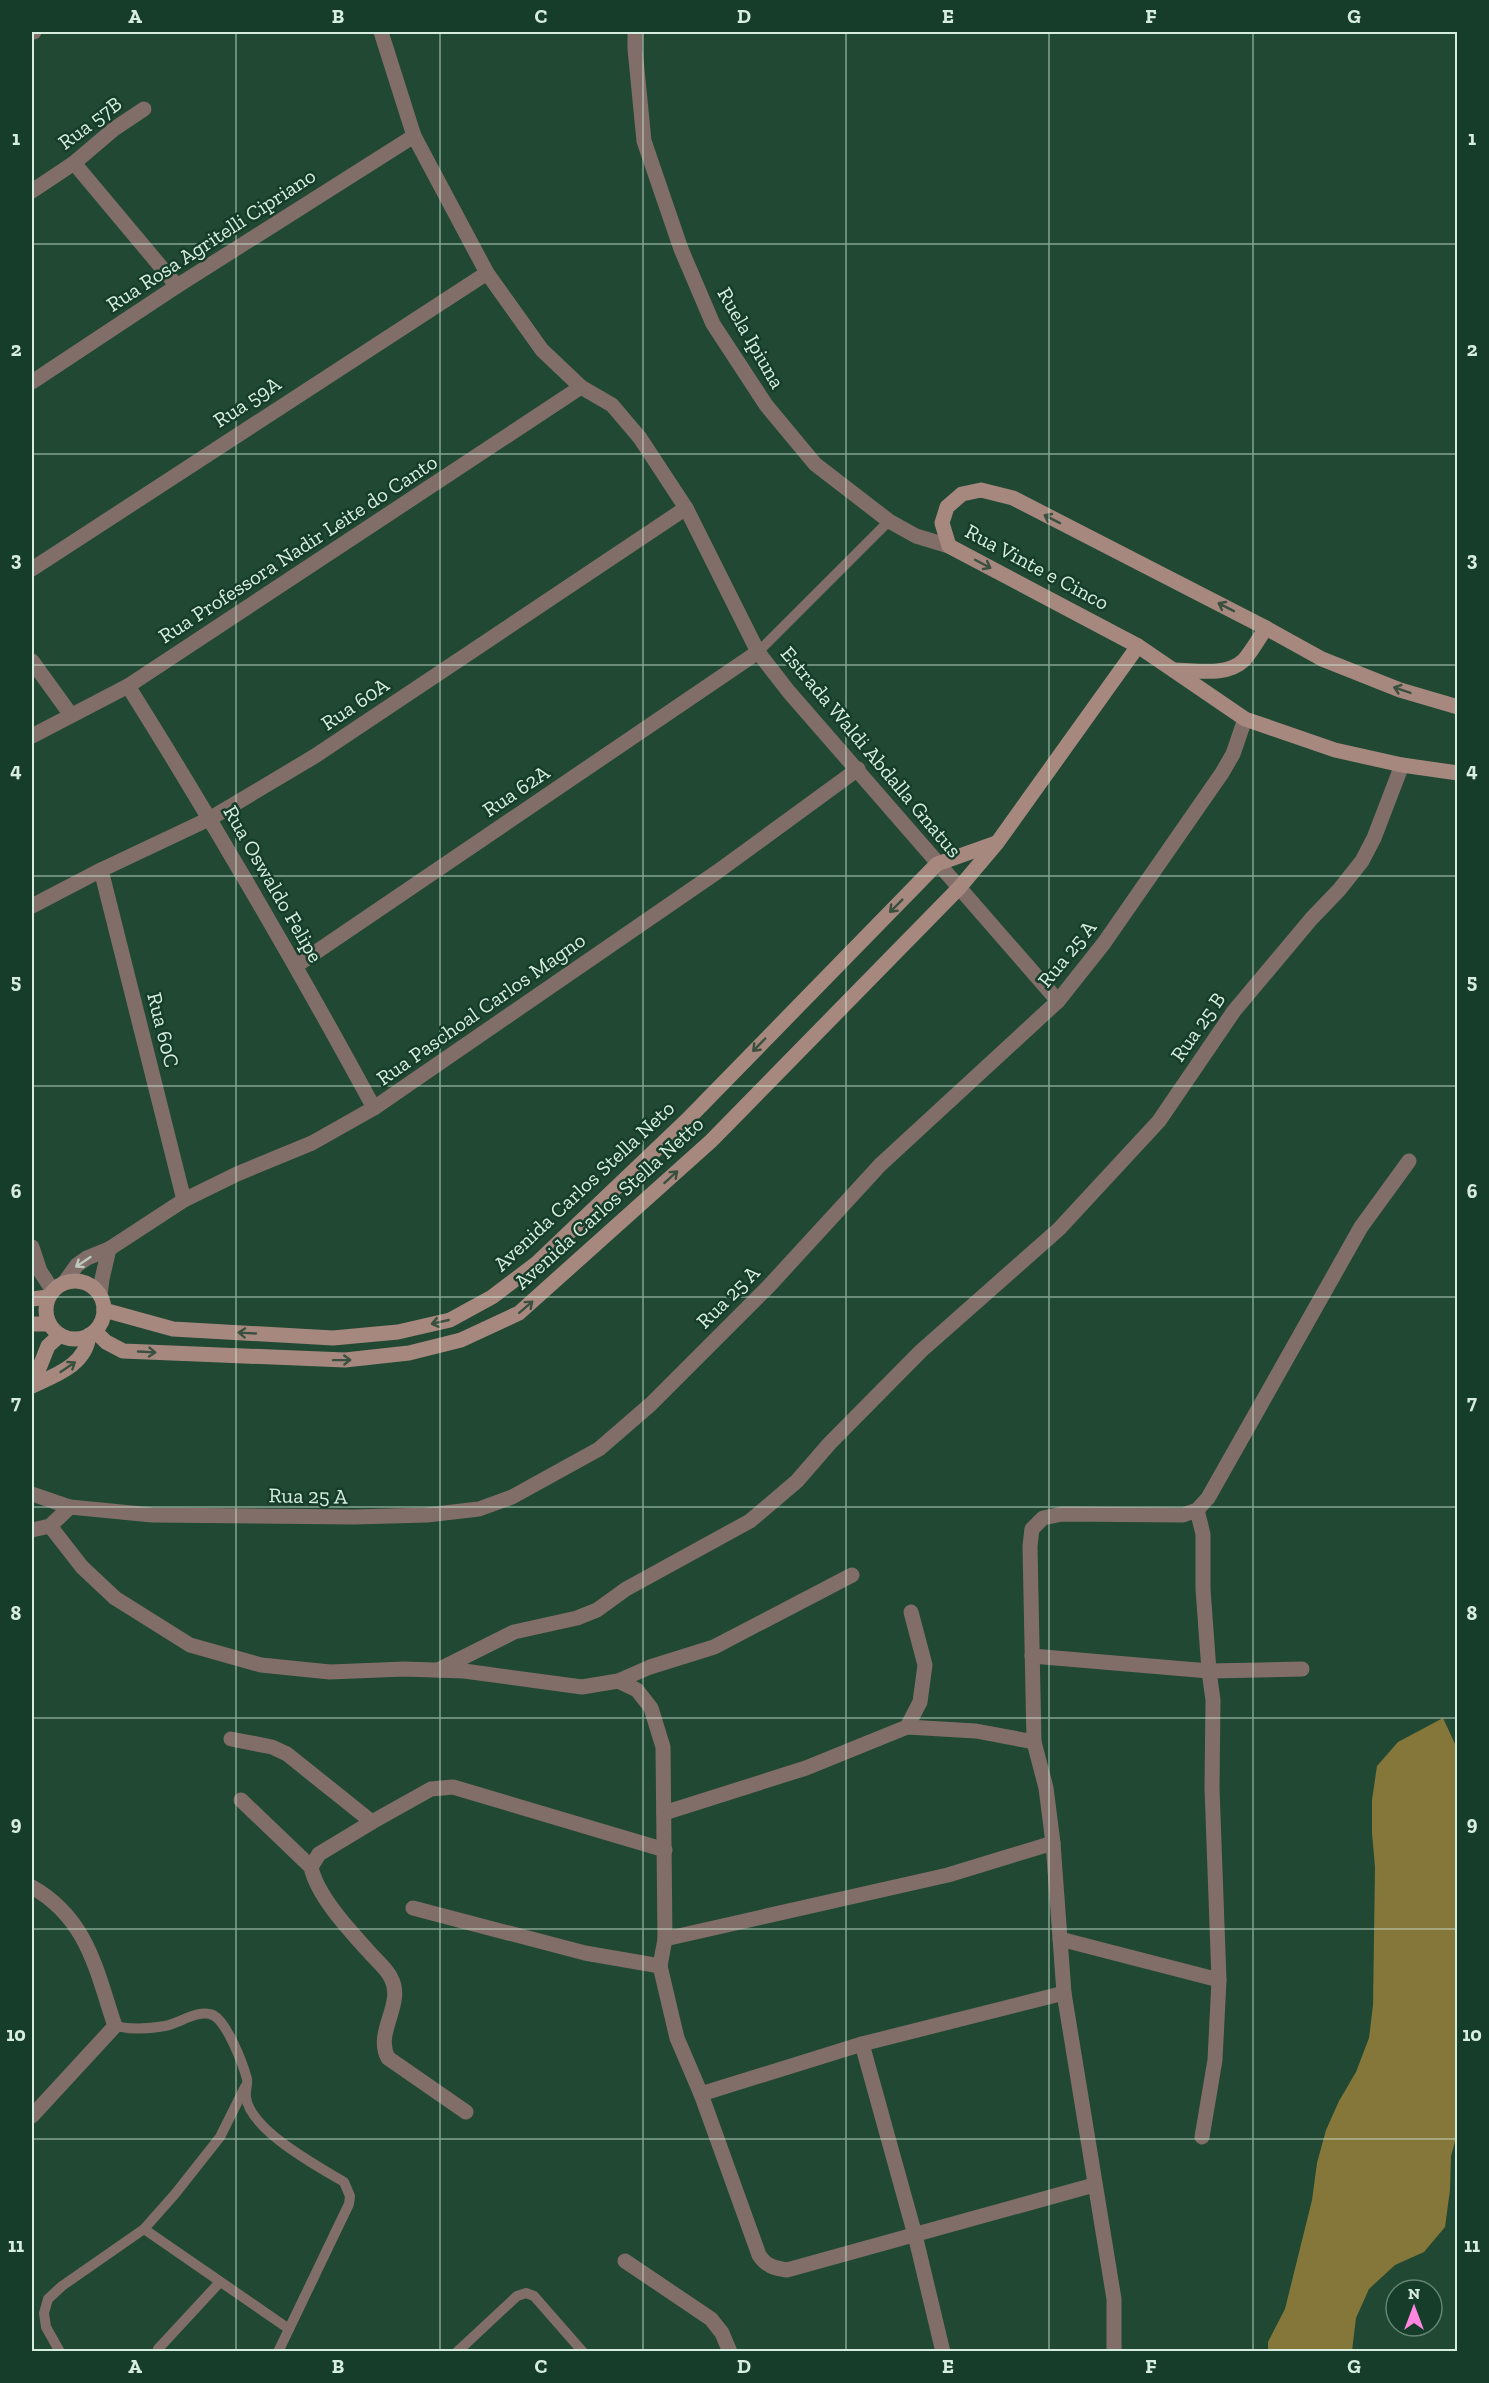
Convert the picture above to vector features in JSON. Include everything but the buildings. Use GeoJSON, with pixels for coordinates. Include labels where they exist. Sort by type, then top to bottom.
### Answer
{"type":"FeatureCollection","features":[{"type":"Feature","properties":{"kind":"street","name":"Estrada Waldi Abdalla Gnatus"},"geometry":{"type":"LineString","coordinates":[[381,32],[414,136],[487,273],[542,350],[581,387],[612,405],[640,438],[686,508],[758,652],[789,692],[1058,1001]]}},
{"type":"Feature","properties":{"kind":"street","name":"Ruela Ipiuna"},"geometry":{"type":"LineString","coordinates":[[635,32],[644,141],[681,249],[714,324],[766,405],[815,464],[889,521],[916,536],[949,546]]}},
{"type":"Feature","properties":{"kind":"street","name":"Rua 57B"},"geometry":{"type":"LineString","coordinates":[[32,191],[74,163],[114,129],[144,109]]}},
{"type":"Feature","properties":{"kind":"street","name":"Rua Rosa Agritelli Cipriano"},"geometry":{"type":"LineString","coordinates":[[32,382],[177,286],[414,136]]}},
{"type":"Feature","properties":{"kind":"street"},"geometry":{"type":"LineString","coordinates":[[74,163],[177,286]]}},
{"type":"Feature","properties":{"kind":"street","name":"Rua 59A"},"geometry":{"type":"LineString","coordinates":[[32,569],[487,273]]}},
{"type":"Feature","properties":{"kind":"street","name":"Rua Professora Nadir Leite do Canto"},"geometry":{"type":"LineString","coordinates":[[32,736],[128,686],[581,387]]}},
{"type":"Feature","properties":{"kind":"street","name":"Rua Vinte e Cinco"},"geometry":{"type":"LineString","coordinates":[[1458,707],[1400,690],[1322,659],[1013,498],[981,490],[962,494],[947,507],[942,523],[949,546],[1138,646],[1245,719],[1335,750],[1402,765],[1458,773]]}},
{"type":"Feature","properties":{"kind":"street","name":"Rua 60A"},"geometry":{"type":"LineString","coordinates":[[32,906],[101,870],[211,818],[315,756],[686,508]]}},
{"type":"Feature","properties":{"kind":"street"},"geometry":{"type":"LineString","coordinates":[[1174,670],[1221,671],[1235,666],[1244,659],[1266,628]]}},
{"type":"Feature","properties":{"kind":"street"},"geometry":{"type":"LineString","coordinates":[[959,888],[997,843],[1138,646]]}},
{"type":"Feature","properties":{"kind":"street","name":"Rua 62A"},"geometry":{"type":"LineString","coordinates":[[297,965],[758,652]]}},
{"type":"Feature","properties":{"kind":"street"},"geometry":{"type":"LineString","coordinates":[[32,661],[72,715]]}},
{"type":"Feature","properties":{"kind":"street","name":"Rua Oswaldo Felipe"},"geometry":{"type":"LineString","coordinates":[[128,686],[211,818],[297,965],[374,1108]]}},
{"type":"Feature","properties":{"kind":"street","name":"Rua 25 A"},"geometry":{"type":"LineString","coordinates":[[32,1494],[70,1507],[152,1515],[354,1517],[427,1515],[479,1509],[512,1497],[599,1449],[651,1404],[769,1286],[880,1165],[1058,1001],[1104,943],[1222,773],[1233,754],[1245,719]]}},
{"type":"Feature","properties":{"kind":"street","name":"Rua 25 B"},"geometry":{"type":"LineString","coordinates":[[438,1670],[514,1632],[577,1618],[597,1610],[626,1589],[750,1521],[796,1481],[830,1443],[921,1351],[1059,1229],[1159,1120],[1233,1011],[1362,861],[1374,838],[1402,765]]}},
{"type":"Feature","properties":{"kind":"street","name":"Rua Paschoal Carlos Magno"},"geometry":{"type":"LineString","coordinates":[[55,1290],[77,1264],[87,1257],[109,1250],[184,1200],[237,1174],[312,1143],[374,1108],[717,872],[858,769]]}},
{"type":"Feature","properties":{"kind":"street","name":"Avenida Carlos Stella Neto"},"geometry":{"type":"LineString","coordinates":[[102,1303],[173,1329],[333,1338],[398,1332],[450,1320],[492,1298],[537,1263],[687,1119],[937,864],[997,843]]}},
{"type":"Feature","properties":{"kind":"street","name":"Rua 60C"},"geometry":{"type":"LineString","coordinates":[[101,870],[184,1200]]}},
{"type":"Feature","properties":{"kind":"street","name":"Avenida Carlos Stella Netto"},"geometry":{"type":"LineString","coordinates":[[92,1333],[123,1351],[345,1360],[409,1353],[461,1340],[519,1313],[711,1141],[959,888]]}},
{"type":"Feature","properties":{"kind":"street"},"geometry":{"type":"LineString","coordinates":[[1114,2352],[1114,2299],[1064,1993],[1053,1843],[1046,1788],[1034,1742],[1030,1546],[1032,1529],[1043,1518],[1062,1514],[1165,1516],[1183,1515],[1197,1510],[1208,1498],[1361,1227],[1409,1161]]}},
{"type":"Feature","properties":{"kind":"street"},"geometry":{"type":"LineString","coordinates":[[32,1247],[40,1271],[55,1290]]}},
{"type":"Feature","properties":{"kind":"street"},"geometry":{"type":"LineString","coordinates":[[32,1386],[59,1373],[82,1357],[92,1333],[103,1318],[102,1303],[109,1250]]}},
{"type":"Feature","properties":{"kind":"street"},"geometry":{"type":"LineString","coordinates":[[32,1299],[81,1281],[88,1284],[102,1303]]}},
{"type":"Feature","properties":{"kind":"street"},"geometry":{"type":"LineString","coordinates":[[55,1290],[46,1315],[55,1330]]}},
{"type":"Feature","properties":{"kind":"street"},"geometry":{"type":"LineString","coordinates":[[32,1324],[55,1330],[75,1339],[92,1333]]}},
{"type":"Feature","properties":{"kind":"street"},"geometry":{"type":"LineString","coordinates":[[32,1386],[55,1330]]}},
{"type":"Feature","properties":{"kind":"street"},"geometry":{"type":"LineString","coordinates":[[32,1530],[50,1526],[70,1507]]}},
{"type":"Feature","properties":{"kind":"street"},"geometry":{"type":"LineString","coordinates":[[1197,1510],[1203,1534],[1203,1589],[1213,1700],[1212,1788],[1219,1980],[1215,2060],[1202,2137]]}},
{"type":"Feature","properties":{"kind":"street"},"geometry":{"type":"LineString","coordinates":[[50,1526],[82,1567],[115,1598],[190,1645],[261,1665],[330,1672],[438,1670],[484,1673],[582,1687],[618,1681],[650,1667],[714,1647],[852,1575]]}},
{"type":"Feature","properties":{"kind":"street"},"geometry":{"type":"LineString","coordinates":[[908,1727],[920,1702],[925,1665],[911,1612]]}},
{"type":"Feature","properties":{"kind":"street"},"geometry":{"type":"LineString","coordinates":[[1032,1656],[1209,1671],[1302,1669]]}},
{"type":"Feature","properties":{"kind":"street"},"geometry":{"type":"LineString","coordinates":[[618,1681],[637,1690],[651,1708],[663,1747],[665,1940],[660,1966],[677,2038],[701,2094],[759,2255],[764,2263],[774,2268],[787,2270],[1094,2185]]}},
{"type":"Feature","properties":{"kind":"street"},"geometry":{"type":"LineString","coordinates":[[664,1813],[806,1768],[908,1727],[976,1731],[1034,1742]]}},
{"type":"Feature","properties":{"kind":"street"},"geometry":{"type":"LineString","coordinates":[[231,1740],[272,1747],[287,1754],[372,1822]]}},
{"type":"Feature","properties":{"kind":"street"},"geometry":{"type":"LineString","coordinates":[[311,1867],[319,1854],[372,1822],[431,1789],[453,1787],[665,1850]]}},
{"type":"Feature","properties":{"kind":"street"},"geometry":{"type":"LineString","coordinates":[[241,1800],[311,1867],[314,1883],[361,1943],[391,1976],[395,1997],[384,2050],[388,2058],[466,2112]]}},
{"type":"Feature","properties":{"kind":"street"},"geometry":{"type":"LineString","coordinates":[[665,1940],[948,1875],[1053,1843]]}},
{"type":"Feature","properties":{"kind":"street"},"geometry":{"type":"LineString","coordinates":[[32,1887],[78,1928],[93,1959],[115,2026],[32,2116]]}},
{"type":"Feature","properties":{"kind":"street"},"geometry":{"type":"LineString","coordinates":[[413,1908],[585,1953],[660,1966]]}},
{"type":"Feature","properties":{"kind":"street"},"geometry":{"type":"LineString","coordinates":[[1060,1939],[1219,1980]]}},
{"type":"Feature","properties":{"kind":"street"},"geometry":{"type":"LineString","coordinates":[[701,2094],[862,2043],[1064,1993]]}},
{"type":"Feature","properties":{"kind":"street"},"geometry":{"type":"LineString","coordinates":[[862,2043],[915,2235],[943,2352]]}},
{"type":"Feature","properties":{"kind":"street"},"geometry":{"type":"LineString","coordinates":[[625,2261],[711,2319],[722,2333],[730,2352]]}},
{"type":"Feature","properties":{"kind":"lane"},"geometry":{"type":"LineString","coordinates":[[758,652],[889,521]]}},
{"type":"Feature","properties":{"kind":"lane"},"geometry":{"type":"LineString","coordinates":[[115,2026],[130,2030],[150,2028],[168,2025],[202,2013],[211,2014],[220,2020],[227,2031],[248,2082],[246,2097],[252,2112],[281,2142],[344,2182],[350,2196],[349,2204],[278,2352]]}},
{"type":"Feature","properties":{"kind":"lane"},"geometry":{"type":"LineString","coordinates":[[60,2352],[46,2326],[44,2313],[48,2299],[62,2286],[144,2229],[220,2137],[248,2082]]}},
{"type":"Feature","properties":{"kind":"lane"},"geometry":{"type":"LineString","coordinates":[[144,2229],[288,2329]]}},
{"type":"Feature","properties":{"kind":"lane"},"geometry":{"type":"LineString","coordinates":[[158,2349],[220,2282]]}},
{"type":"Feature","properties":{"kind":"lane"},"geometry":{"type":"LineString","coordinates":[[457,2352],[517,2296],[526,2293],[534,2296],[583,2352]]}},
{"type":"Feature","properties":{"kind":"lane"},"geometry":{"type":"LineString","coordinates":[[32,2311],[44,2313]]}},
{"type":"Feature","properties":{"kind":"shaded area"},"geometry":{"type":"Polygon","coordinates":[[[1443,1718],[1456,1746],[1455,1813],[1458,1816],[1458,2131],[1451,2156],[1450,2190],[1445,2227],[1424,2252],[1395,2265],[1369,2289],[1356,2318],[1352,2351],[1268,2351],[1268,2342],[1285,2309],[1312,2200],[1317,2163],[1326,2130],[1356,2072],[1369,2038],[1373,2005],[1375,1867],[1372,1800],[1377,1766],[1398,1742],[1443,1718]]]}}]}
